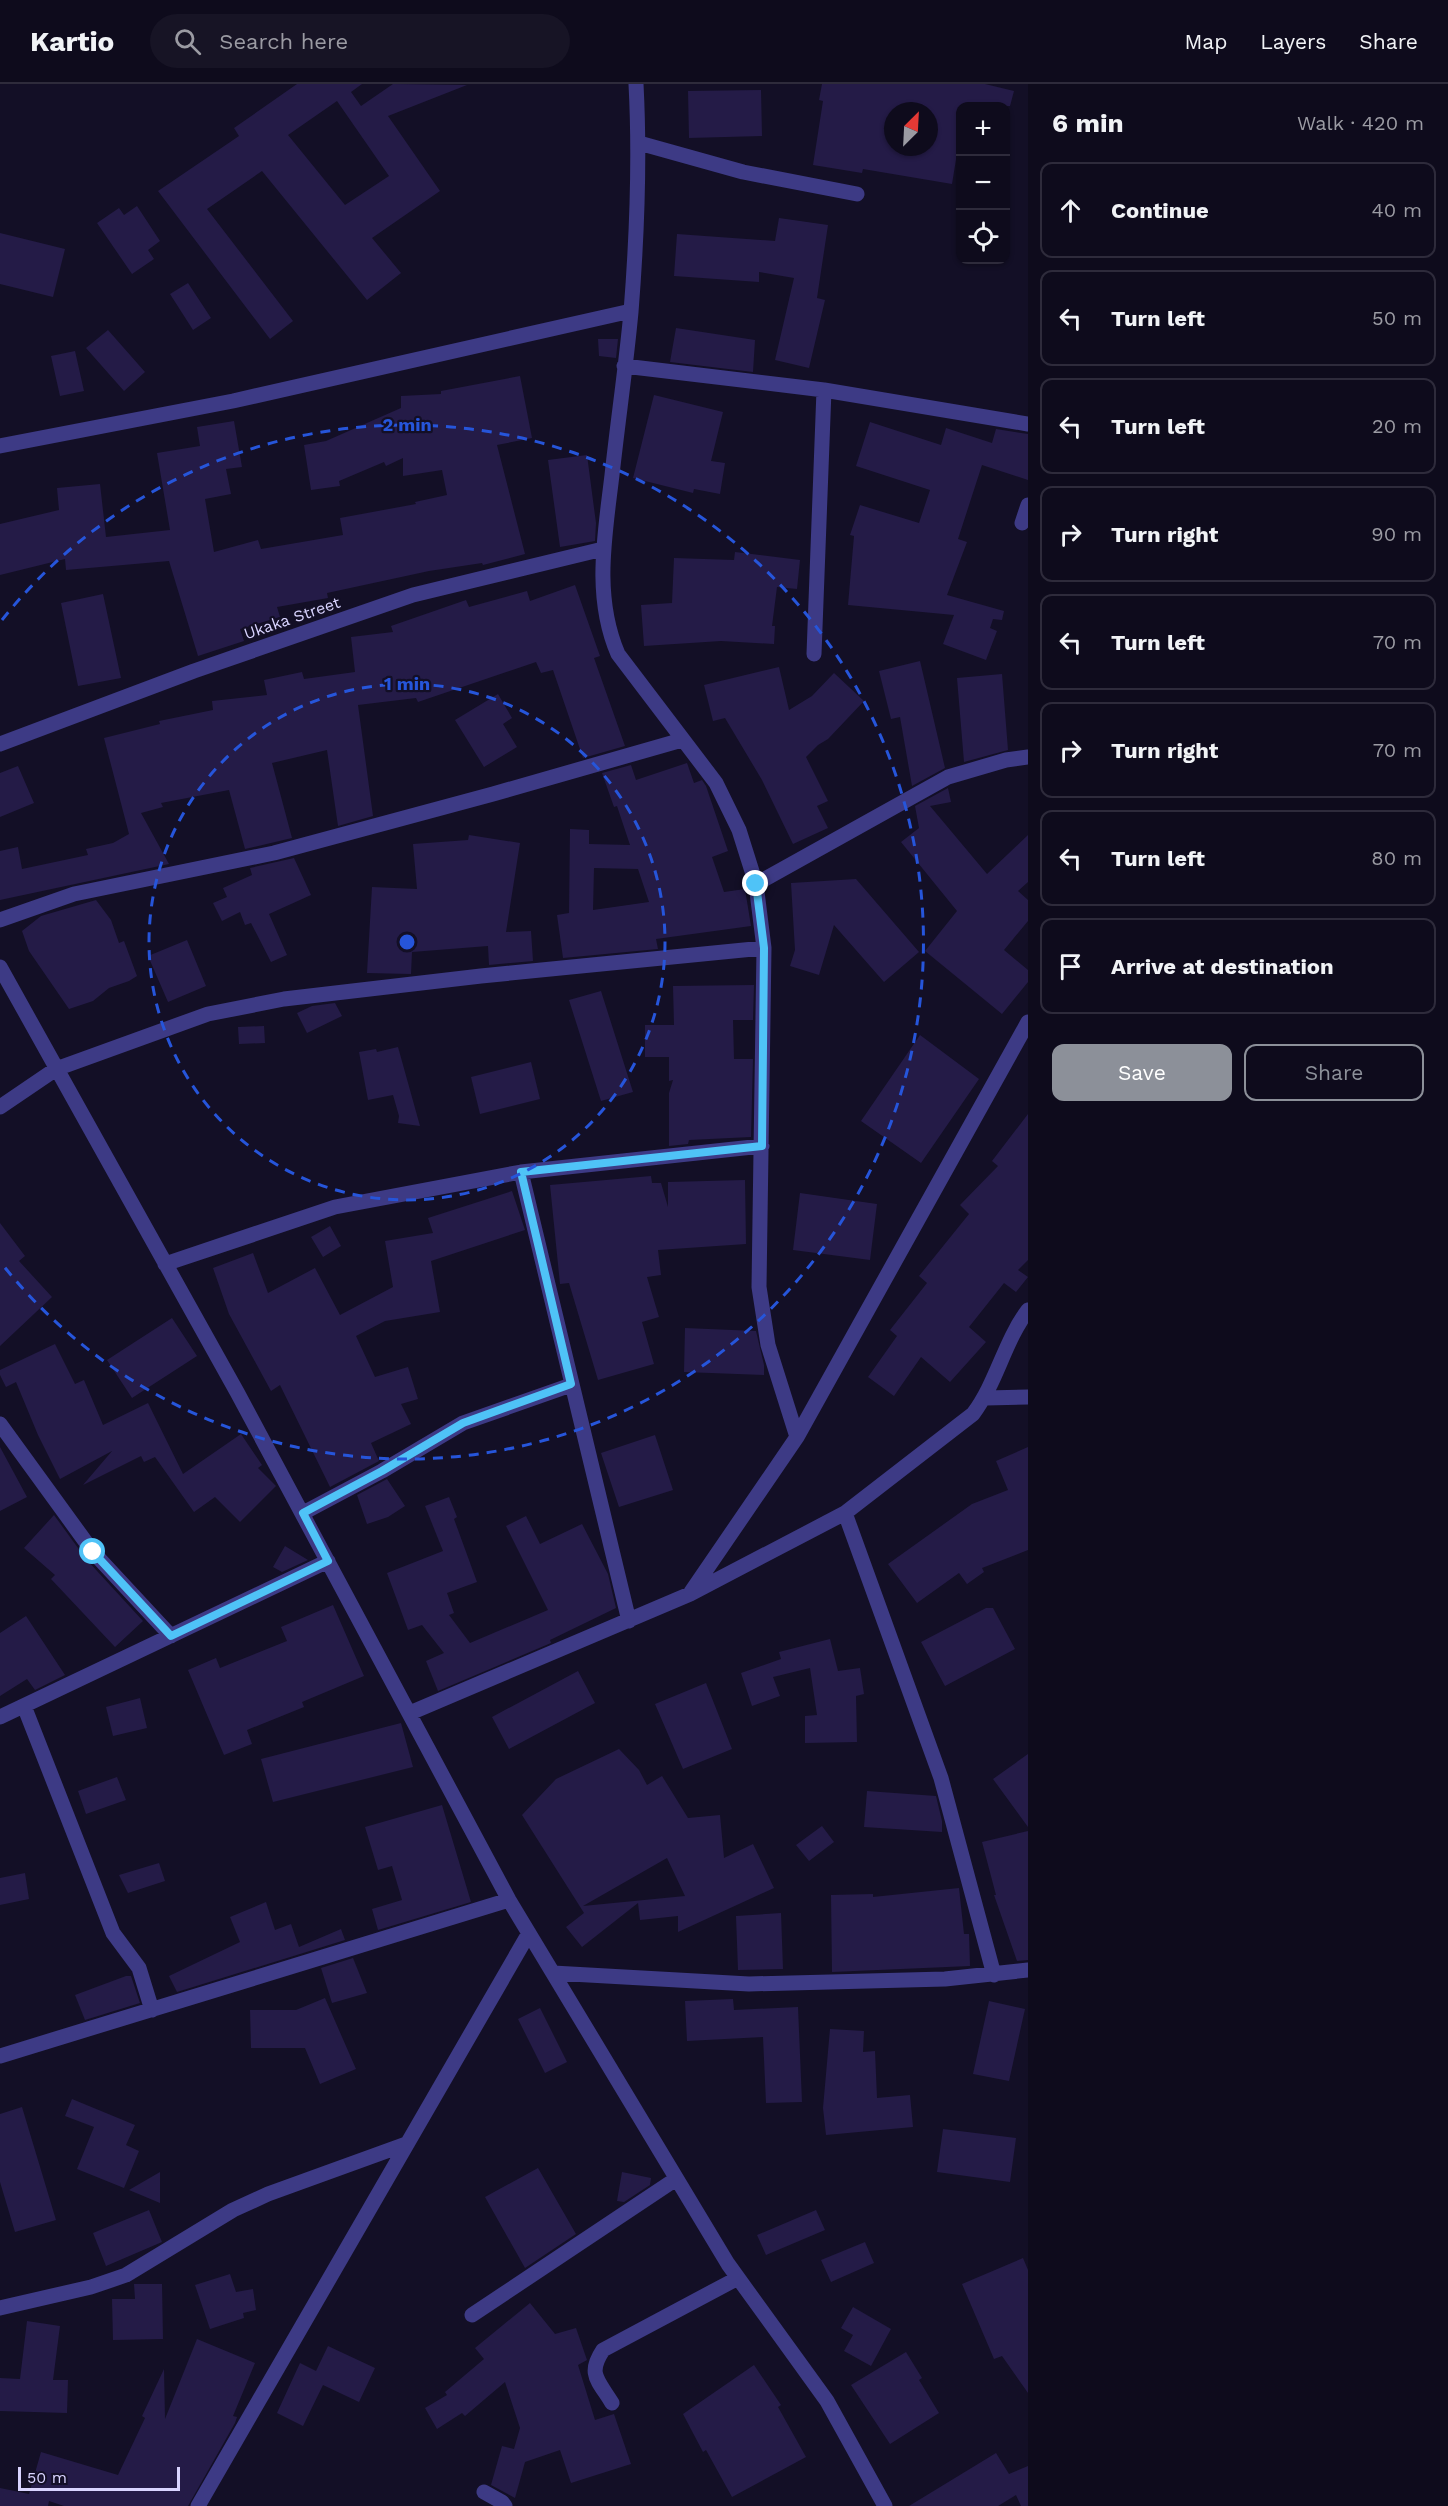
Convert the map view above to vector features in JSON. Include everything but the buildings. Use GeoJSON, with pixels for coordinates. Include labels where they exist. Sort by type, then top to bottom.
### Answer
{"type":"FeatureCollection","features":[{"type":"Feature","properties":{"kind":"street"},"geometry":{"type":"LineString","coordinates":[[636,84],[639,143],[631,311],[603,549],[604,609],[609,632],[618,654],[716,783],[739,830],[756,884],[764,948],[759,1287],[768,1345],[797,1437]]}},
{"type":"Feature","properties":{"kind":"street"},"geometry":{"type":"LineString","coordinates":[[639,143],[743,172],[856,195]]}},
{"type":"Feature","properties":{"kind":"street"},"geometry":{"type":"LineString","coordinates":[[0,446],[233,401],[631,311]]}},
{"type":"Feature","properties":{"kind":"street"},"geometry":{"type":"LineString","coordinates":[[624,366],[824,390],[1028,424]]}},
{"type":"Feature","properties":{"kind":"street"},"geometry":{"type":"LineString","coordinates":[[814,654],[824,390]]}},
{"type":"Feature","properties":{"kind":"street"},"geometry":{"type":"LineString","coordinates":[[1022,523],[1028,505]]}},
{"type":"Feature","properties":{"kind":"street","name":"Ukaka Street"},"geometry":{"type":"LineString","coordinates":[[0,744],[194,671],[413,596],[603,549]]}},
{"type":"Feature","properties":{"kind":"street"},"geometry":{"type":"LineString","coordinates":[[0,920],[74,894],[274,853],[682,740]]}},
{"type":"Feature","properties":{"kind":"street"},"geometry":{"type":"LineString","coordinates":[[756,884],[948,777],[1006,760],[1028,757]]}},
{"type":"Feature","properties":{"kind":"street"},"geometry":{"type":"LineString","coordinates":[[0,1107],[56,1069],[208,1014],[284,999],[481,976],[764,948]]}},
{"type":"Feature","properties":{"kind":"street"},"geometry":{"type":"LineString","coordinates":[[0,967],[303,1513],[509,1900],[738,2278],[827,2401],[885,2506]]}},
{"type":"Feature","properties":{"kind":"street"},"geometry":{"type":"LineString","coordinates":[[690,1594],[797,1437],[1028,1022]]}},
{"type":"Feature","properties":{"kind":"street"},"geometry":{"type":"LineString","coordinates":[[165,1264],[335,1207],[521,1172],[762,1146]]}},
{"type":"Feature","properties":{"kind":"street"},"geometry":{"type":"LineString","coordinates":[[521,1172],[628,1621]]}},
{"type":"Feature","properties":{"kind":"street"},"geometry":{"type":"LineString","coordinates":[[410,1713],[690,1594],[845,1513],[973,1414],[986,1398],[1017,1324],[1028,1310]]}},
{"type":"Feature","properties":{"kind":"street"},"geometry":{"type":"LineString","coordinates":[[303,1513],[382,1471],[463,1423],[571,1384]]}},
{"type":"Feature","properties":{"kind":"street"},"geometry":{"type":"LineString","coordinates":[[986,1398],[1028,1397]]}},
{"type":"Feature","properties":{"kind":"street"},"geometry":{"type":"LineString","coordinates":[[0,1424],[93,1552],[171,1636]]}},
{"type":"Feature","properties":{"kind":"street"},"geometry":{"type":"LineString","coordinates":[[845,1513],[938,1768],[994,1975]]}},
{"type":"Feature","properties":{"kind":"street"},"geometry":{"type":"LineString","coordinates":[[0,1717],[328,1561]]}},
{"type":"Feature","properties":{"kind":"street"},"geometry":{"type":"LineString","coordinates":[[24,1706],[112,1933],[139,1968],[152,2010]]}},
{"type":"Feature","properties":{"kind":"street"},"geometry":{"type":"LineString","coordinates":[[0,2056],[509,1900]]}},
{"type":"Feature","properties":{"kind":"street"},"geometry":{"type":"LineString","coordinates":[[198,2506],[529,1933]]}},
{"type":"Feature","properties":{"kind":"street"},"geometry":{"type":"LineString","coordinates":[[553,1973],[749,1984],[934,1979],[1028,1970]]}},
{"type":"Feature","properties":{"kind":"street"},"geometry":{"type":"LineString","coordinates":[[0,2308],[91,2287],[126,2275],[233,2210],[268,2194],[406,2144]]}},
{"type":"Feature","properties":{"kind":"street"},"geometry":{"type":"LineString","coordinates":[[472,2315],[676,2179]]}},
{"type":"Feature","properties":{"kind":"street"},"geometry":{"type":"LineString","coordinates":[[612,2403],[595,2377],[594,2363],[603,2350],[738,2278]]}},
{"type":"Feature","properties":{"kind":"street"},"geometry":{"type":"LineString","coordinates":[[484,2492],[505,2506]]}},
{"type":"Feature","properties":{"kind":"route"},"geometry":{"type":"LineString","coordinates":[[93,1552],[171,1636],[328,1561],[303,1513],[382,1471],[463,1423],[571,1384],[521,1172],[762,1146],[764,948],[756,884]]}}]}
